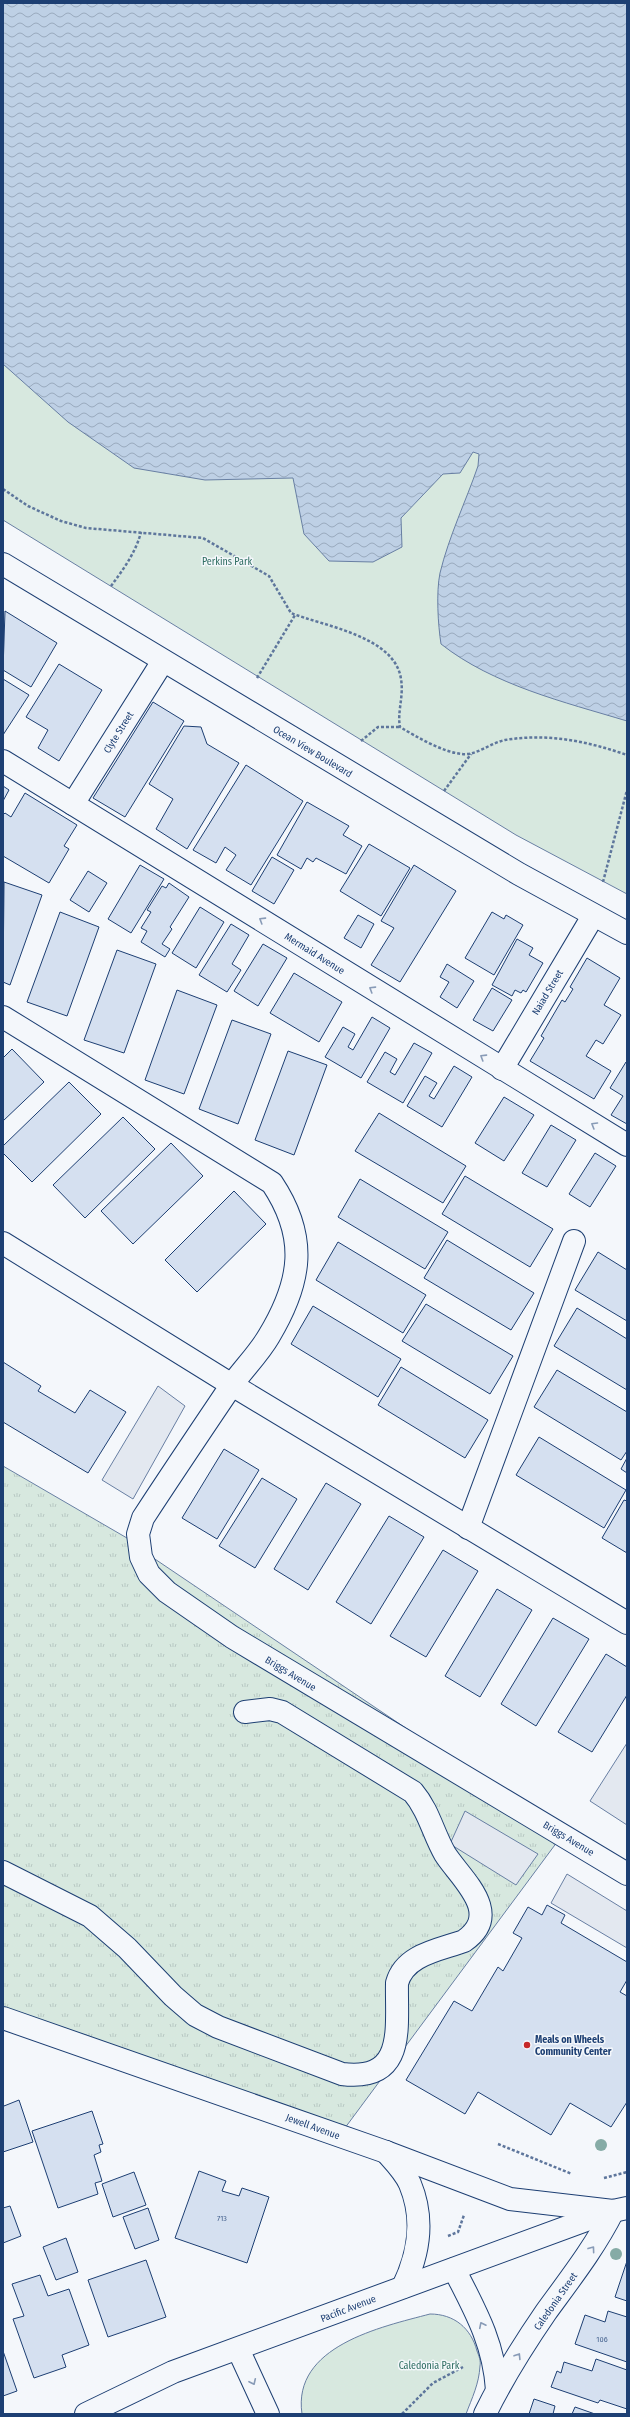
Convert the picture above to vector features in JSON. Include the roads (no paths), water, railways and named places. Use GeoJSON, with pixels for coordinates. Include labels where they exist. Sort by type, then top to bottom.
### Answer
{"type":"FeatureCollection","features":[{"type":"Feature","properties":{"kind":"street","name":"Ocean View Boulevard"},"geometry":{"type":"LineString","coordinates":[[3,564],[519,874],[593,916],[627,933]]}},
{"type":"Feature","properties":{"kind":"street","name":"Clyte Street"},"geometry":{"type":"LineString","coordinates":[[73,804],[163,661]]}},
{"type":"Feature","properties":{"kind":"street","name":"Mermaid Avenue"},"geometry":{"type":"LineString","coordinates":[[3,761],[627,1145]]}},
{"type":"Feature","properties":{"kind":"street","name":"Naiad Street"},"geometry":{"type":"LineString","coordinates":[[502,1069],[593,916]]}},
{"type":"Feature","properties":{"kind":"street","name":"Briggs Avenue"},"geometry":{"type":"LineString","coordinates":[[3,1017],[272,1183],[286,1203],[296,1233],[298,1250],[293,1285],[269,1336],[232,1385],[142,1518],[138,1534],[141,1557],[149,1574],[167,1592],[232,1637],[627,1874]]}},
{"type":"Feature","properties":{"kind":"street"},"geometry":{"type":"LineString","coordinates":[[468,1528],[574,1241]]}},
{"type":"Feature","properties":{"kind":"street"},"geometry":{"type":"LineString","coordinates":[[3,1243],[232,1385],[627,1623]]}},
{"type":"Feature","properties":{"kind":"street"},"geometry":{"type":"LineString","coordinates":[[3,1872],[90,1916],[127,1948],[172,1996],[195,2015],[218,2027],[342,2074],[356,2076],[380,2070],[389,2061],[394,2050],[400,1973],[416,1958],[464,1941],[471,1936],[479,1920],[480,1908],[477,1897],[445,1854],[424,1804],[414,1792],[282,1712],[270,1709],[245,1712]]}},
{"type":"Feature","properties":{"kind":"street","name":"Jewell Avenue"},"geometry":{"type":"LineString","coordinates":[[3,2018],[386,2152],[510,2199],[620,2209]]}},
{"type":"Feature","properties":{"kind":"street"},"geometry":{"type":"LineString","coordinates":[[386,2152],[410,2183],[420,2226],[413,2266],[403,2288]]}},
{"type":"Feature","properties":{"kind":"street","name":"Pacific Avenue"},"geometry":{"type":"LineString","coordinates":[[86,2414],[173,2372],[620,2209]]}},
{"type":"Feature","properties":{"kind":"street","name":"Caledonia Street"},"geometry":{"type":"LineString","coordinates":[[485,2414],[497,2390],[545,2314],[620,2209]]}},
{"type":"Feature","properties":{"kind":"street"},"geometry":{"type":"LineString","coordinates":[[454,2269],[486,2332],[494,2360],[497,2390]]}},
{"type":"Feature","properties":{"kind":"street"},"geometry":{"type":"LineString","coordinates":[[238,2349],[268,2414]]}},
{"type":"Feature","properties":{"kind":"water"},"geometry":{"type":"Polygon","coordinates":[[[3,3],[627,3],[627,721],[530,691],[483,671],[441,644],[438,608],[440,573],[453,532],[478,466],[479,454],[473,452],[460,473],[443,474],[401,518],[402,547],[373,562],[329,561],[304,534],[293,478],[205,480],[134,468],[68,422],[3,364],[3,3]]]}},
{"type":"Feature","properties":{"kind":"place","name":"Meals on Wheels Community Center"},"geometry":{"type":"Point","coordinates":[527,2045]}},
{"type":"Feature","properties":{"kind":"park label","name":"Perkins Park"},"geometry":{"type":"Point","coordinates":[227,561]}},
{"type":"Feature","properties":{"kind":"park label","name":"Caledonia Park"},"geometry":{"type":"Point","coordinates":[429,2365]}}]}
